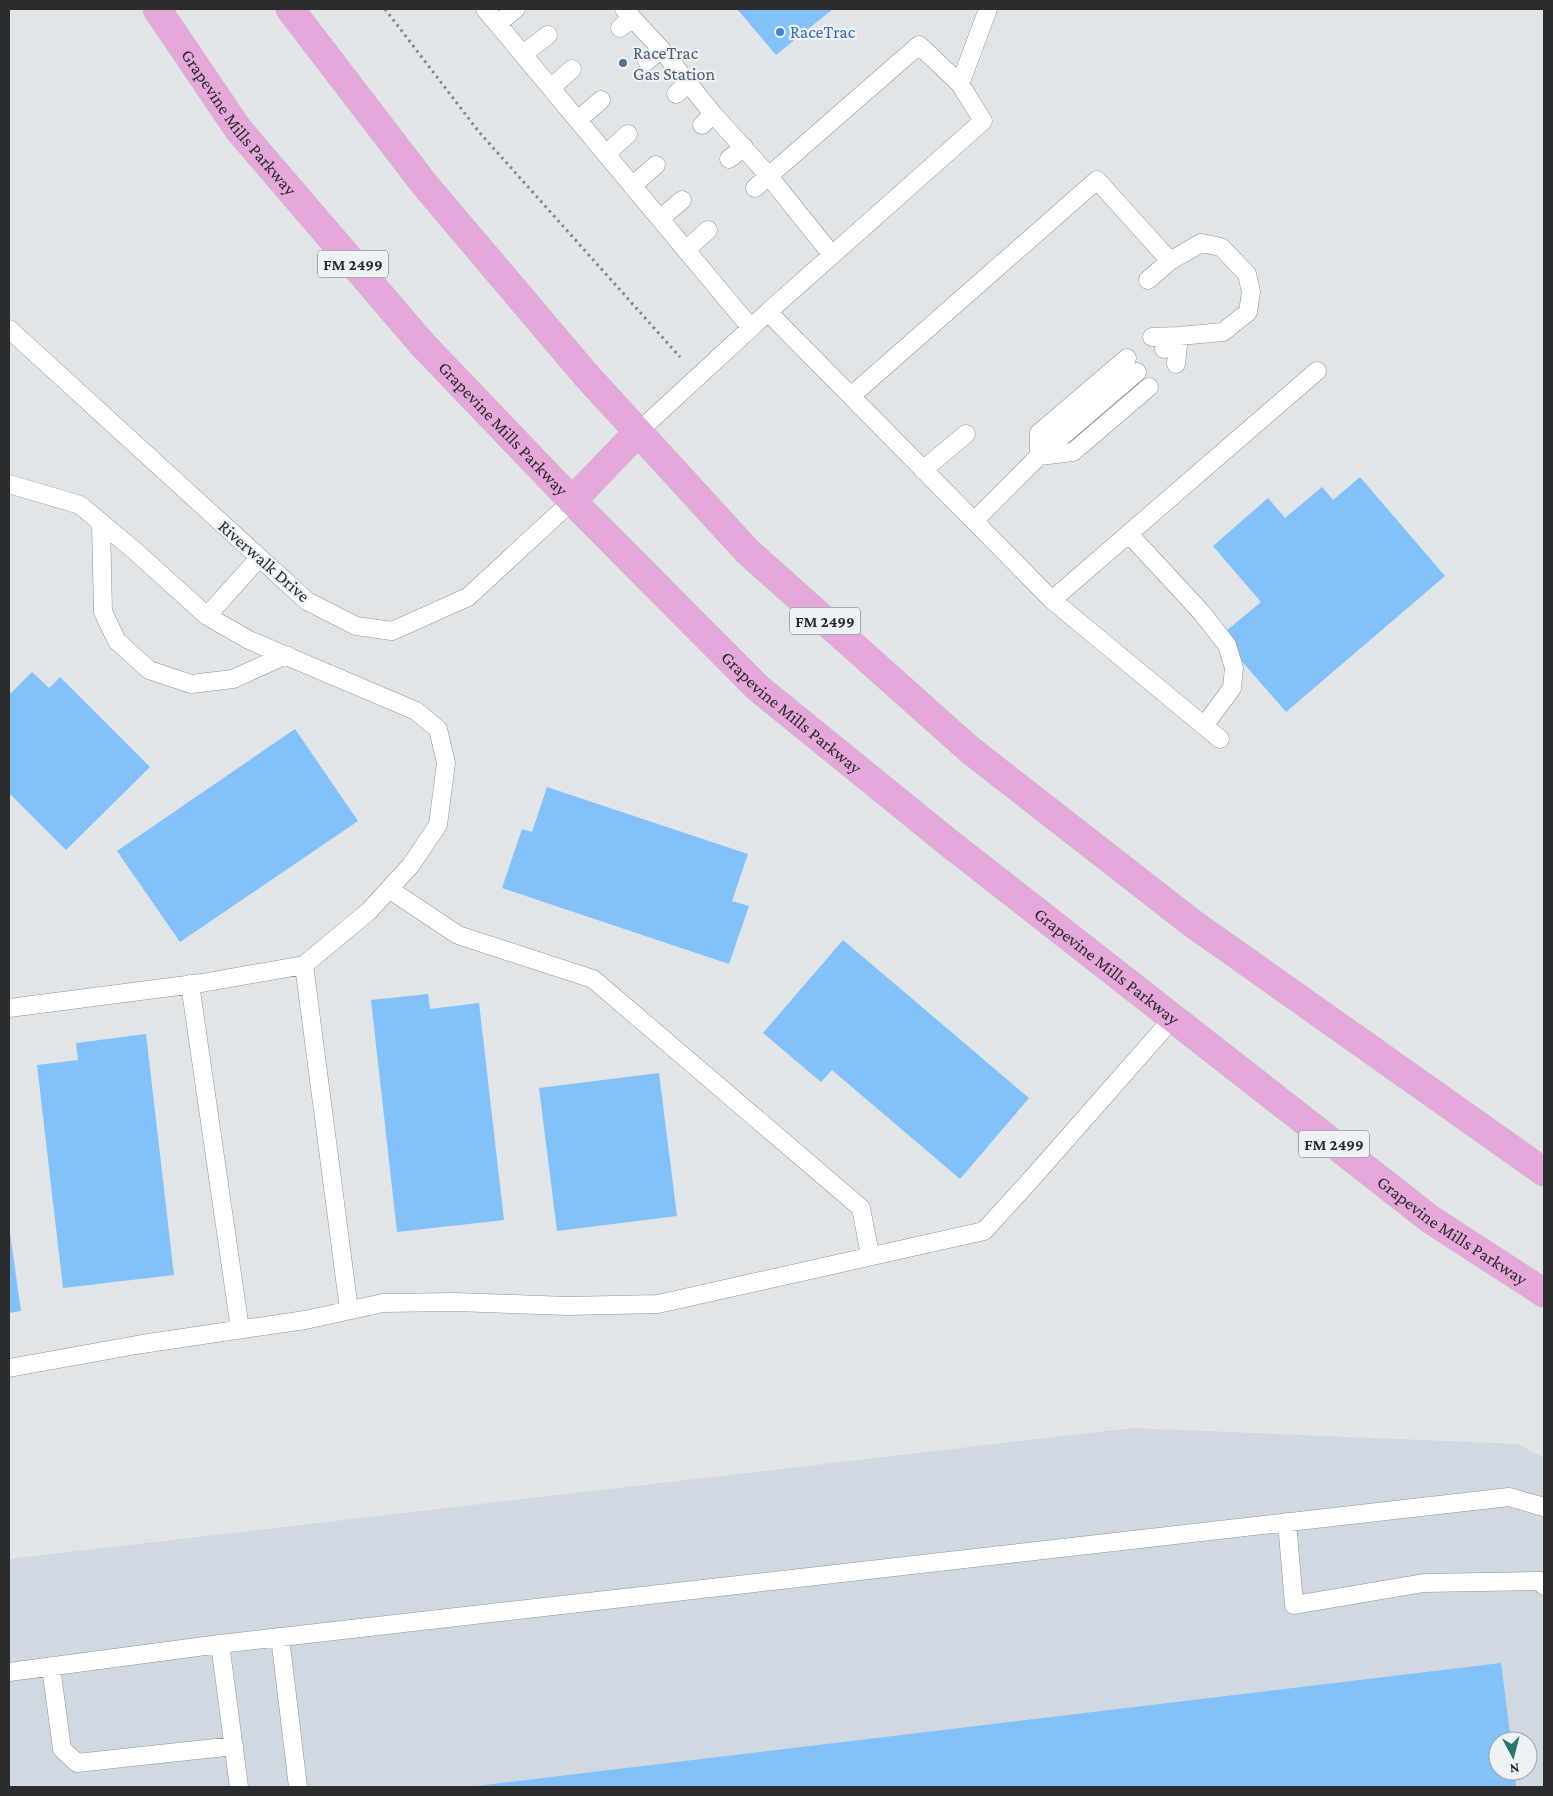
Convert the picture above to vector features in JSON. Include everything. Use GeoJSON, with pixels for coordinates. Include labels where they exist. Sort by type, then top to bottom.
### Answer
{"type":"FeatureCollection","features":[{"type":"Feature","properties":{"kind":"main road","name":"Grapevine Mills Parkway"},"geometry":{"type":"LineString","coordinates":[[157,9],[245,137],[423,345],[572,501],[758,688],[949,843],[1430,1219],[1544,1293]]}},
{"type":"Feature","properties":{"kind":"main road","name":"FM 2499"},"geometry":{"type":"LineString","coordinates":[[290,9],[426,185],[586,375],[748,552],[970,750],[1192,923],[1544,1172]]}},
{"type":"Feature","properties":{"kind":"main road"},"geometry":{"type":"LineString","coordinates":[[572,501],[638,432]]}},
{"type":"Feature","properties":{"kind":"lane"},"geometry":{"type":"LineString","coordinates":[[486,9],[751,328]]}},
{"type":"Feature","properties":{"kind":"lane"},"geometry":{"type":"LineString","coordinates":[[497,24],[516,9]]}},
{"type":"Feature","properties":{"kind":"lane"},"geometry":{"type":"LineString","coordinates":[[960,84],[988,9]]}},
{"type":"Feature","properties":{"kind":"lane"},"geometry":{"type":"LineString","coordinates":[[626,18],[661,49],[682,89],[708,119],[744,147],[832,255]]}},
{"type":"Feature","properties":{"kind":"lane"},"geometry":{"type":"LineString","coordinates":[[523,54],[548,35]]}},
{"type":"Feature","properties":{"kind":"lane"},"geometry":{"type":"LineString","coordinates":[[638,432],[768,312],[983,121],[960,84],[919,45],[754,188]]}},
{"type":"Feature","properties":{"kind":"lane"},"geometry":{"type":"LineString","coordinates":[[647,61],[661,49]]}},
{"type":"Feature","properties":{"kind":"lane"},"geometry":{"type":"LineString","coordinates":[[551,88],[572,69]]}},
{"type":"Feature","properties":{"kind":"lane"},"geometry":{"type":"LineString","coordinates":[[578,120],[601,100]]}},
{"type":"Feature","properties":{"kind":"lane"},"geometry":{"type":"LineString","coordinates":[[606,154],[628,134]]}},
{"type":"Feature","properties":{"kind":"lane"},"geometry":{"type":"LineString","coordinates":[[730,159],[744,147]]}},
{"type":"Feature","properties":{"kind":"lane"},"geometry":{"type":"LineString","coordinates":[[632,186],[656,166]]}},
{"type":"Feature","properties":{"kind":"lane"},"geometry":{"type":"LineString","coordinates":[[851,396],[1097,180],[1170,260]]}},
{"type":"Feature","properties":{"kind":"lane"},"geometry":{"type":"LineString","coordinates":[[660,219],[682,200]]}},
{"type":"Feature","properties":{"kind":"lane"},"geometry":{"type":"LineString","coordinates":[[686,250],[708,230]]}},
{"type":"Feature","properties":{"kind":"lane"},"geometry":{"type":"LineString","coordinates":[[1148,280],[1170,260],[1201,242],[1222,247],[1247,274],[1251,292],[1248,312],[1223,332],[1179,336],[1158,343]]}},
{"type":"Feature","properties":{"kind":"lane"},"geometry":{"type":"LineString","coordinates":[[768,312],[1052,600],[1220,738]]}},
{"type":"Feature","properties":{"kind":"lane","name":"Riverwalk Drive"},"geometry":{"type":"LineString","coordinates":[[9,328],[307,601],[356,626],[392,632],[468,597],[572,501]]}},
{"type":"Feature","properties":{"kind":"lane"},"geometry":{"type":"LineString","coordinates":[[1176,364],[1179,336]]}},
{"type":"Feature","properties":{"kind":"lane"},"geometry":{"type":"LineString","coordinates":[[1039,456],[1039,433],[1127,358]]}},
{"type":"Feature","properties":{"kind":"lane"},"geometry":{"type":"LineString","coordinates":[[1052,600],[1317,371]]}},
{"type":"Feature","properties":{"kind":"lane"},"geometry":{"type":"LineString","coordinates":[[974,521],[1039,456],[1137,372]]}},
{"type":"Feature","properties":{"kind":"lane"},"geometry":{"type":"LineString","coordinates":[[1039,456],[1073,452],[1149,387]]}},
{"type":"Feature","properties":{"kind":"lane"},"geometry":{"type":"LineString","coordinates":[[923,470],[966,434]]}},
{"type":"Feature","properties":{"kind":"lane"},"geometry":{"type":"LineString","coordinates":[[9,484],[80,505],[135,551],[207,616],[249,640],[416,711],[438,729],[446,763],[438,825],[411,865],[369,911],[304,965],[190,984],[9,1008]]}},
{"type":"Feature","properties":{"kind":"lane"},"geometry":{"type":"LineString","coordinates":[[101,523],[103,612],[117,641],[149,670],[191,684],[233,679],[286,655]]}},
{"type":"Feature","properties":{"kind":"lane"},"geometry":{"type":"LineString","coordinates":[[1129,534],[1202,613],[1227,645],[1234,668],[1232,688],[1204,726]]}},
{"type":"Feature","properties":{"kind":"lane"},"geometry":{"type":"LineString","coordinates":[[207,616],[259,558]]}},
{"type":"Feature","properties":{"kind":"lane"},"geometry":{"type":"LineString","coordinates":[[389,889],[458,935],[593,979],[861,1208],[870,1255]]}},
{"type":"Feature","properties":{"kind":"lane"},"geometry":{"type":"LineString","coordinates":[[304,965],[349,1310]]}},
{"type":"Feature","properties":{"kind":"lane"},"geometry":{"type":"LineString","coordinates":[[190,984],[240,1329]]}},
{"type":"Feature","properties":{"kind":"lane"},"geometry":{"type":"LineString","coordinates":[[9,1368],[142,1344],[305,1320],[383,1303],[455,1302],[568,1306],[658,1304],[984,1231],[1173,1018]]}},
{"type":"Feature","properties":{"kind":"lane"},"geometry":{"type":"LineString","coordinates":[[9,1672],[280,1637],[1509,1497],[1544,1507]]}},
{"type":"Feature","properties":{"kind":"lane"},"geometry":{"type":"LineString","coordinates":[[1287,1522],[1294,1605],[1424,1582],[1540,1581],[1544,1586]]}},
{"type":"Feature","properties":{"kind":"lane"},"geometry":{"type":"LineString","coordinates":[[280,1637],[298,1787]]}},
{"type":"Feature","properties":{"kind":"lane"},"geometry":{"type":"LineString","coordinates":[[220,1644],[240,1787]]}},
{"type":"Feature","properties":{"kind":"lane"},"geometry":{"type":"LineString","coordinates":[[51,1667],[62,1749],[77,1763],[234,1746]]}},
{"type":"Feature","properties":{"kind":"path"},"geometry":{"type":"LineString","coordinates":[[385,9],[479,132],[698,377]]}},
{"type":"Feature","properties":{"kind":"shaded area"},"geometry":{"type":"Polygon","coordinates":[[[1132,1428],[1518,1444],[1544,1458],[1544,1787],[9,1787],[9,1559],[1132,1428]]]}},
{"type":"Feature","properties":{"kind":"building","name":"RaceTrac"},"geometry":{"type":"Polygon","coordinates":[[[737,9],[833,9],[776,55],[737,9]]]}},
{"type":"Feature","properties":{"kind":"building"},"geometry":{"type":"Polygon","coordinates":[[[1360,477],[1445,576],[1286,712],[1220,636],[1261,602],[1213,546],[1268,498],[1285,518],[1322,487],[1333,500],[1360,477]]]}},
{"type":"Feature","properties":{"kind":"building"},"geometry":{"type":"Polygon","coordinates":[[[32,672],[49,688],[60,677],[150,767],[66,850],[9,793],[9,695],[32,672]]]}},
{"type":"Feature","properties":{"kind":"building"},"geometry":{"type":"Polygon","coordinates":[[[295,729],[358,821],[180,942],[117,851],[295,729]]]}},
{"type":"Feature","properties":{"kind":"building"},"geometry":{"type":"Polygon","coordinates":[[[547,787],[748,854],[732,901],[749,906],[729,964],[502,888],[522,829],[532,832],[547,787]]]}},
{"type":"Feature","properties":{"kind":"building"},"geometry":{"type":"Polygon","coordinates":[[[843,940],[1029,1098],[960,1179],[832,1070],[821,1082],[763,1033],[843,940]]]}},
{"type":"Feature","properties":{"kind":"building"},"geometry":{"type":"Polygon","coordinates":[[[428,994],[430,1009],[479,1003],[504,1220],[397,1232],[371,1000],[428,994]]]}},
{"type":"Feature","properties":{"kind":"building"},"geometry":{"type":"Polygon","coordinates":[[[146,1034],[174,1275],[63,1288],[37,1065],[78,1060],[76,1043],[146,1034]]]}},
{"type":"Feature","properties":{"kind":"building"},"geometry":{"type":"Polygon","coordinates":[[[659,1073],[677,1216],[557,1231],[539,1088],[659,1073]]]}},
{"type":"Feature","properties":{"kind":"building"},"geometry":{"type":"Polygon","coordinates":[[[9,1226],[21,1311],[9,1313],[9,1226]]]}},
{"type":"Feature","properties":{"kind":"building"},"geometry":{"type":"Polygon","coordinates":[[[1501,1663],[1510,1731],[1488,1731],[1488,1781],[1515,1781],[1516,1787],[468,1787],[1501,1663]]]}},
{"type":"Feature","properties":{"kind":"place","name":"RaceTrac"},"geometry":{"type":"Point","coordinates":[780,32]}},
{"type":"Feature","properties":{"kind":"place","name":"RaceTrac Gas Station"},"geometry":{"type":"Point","coordinates":[623,63]}}]}
